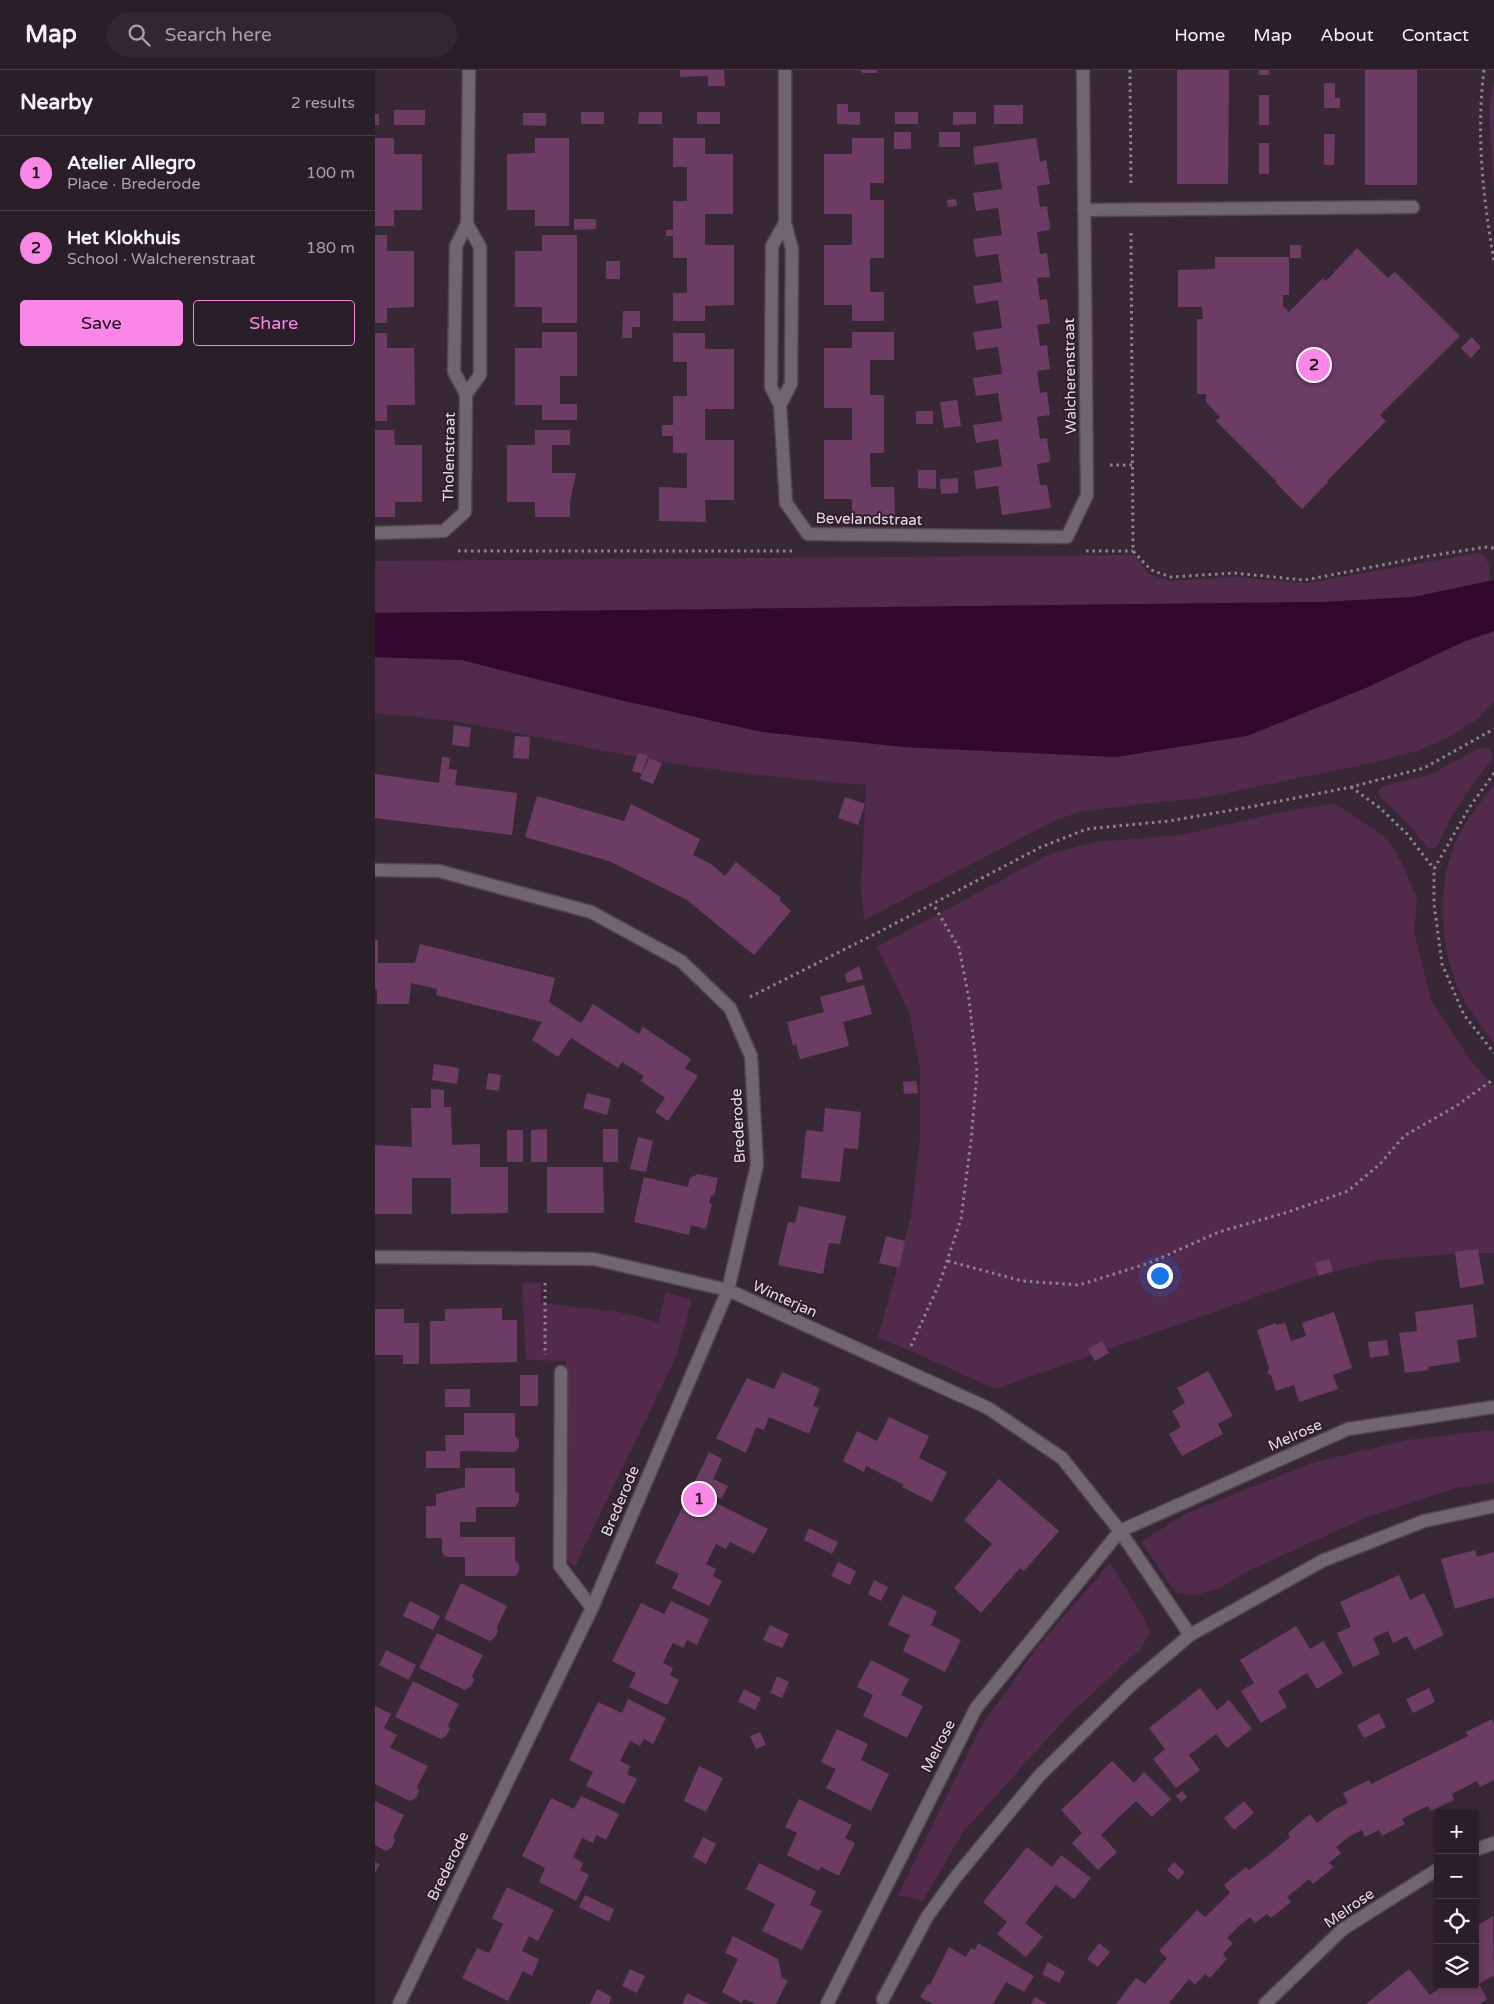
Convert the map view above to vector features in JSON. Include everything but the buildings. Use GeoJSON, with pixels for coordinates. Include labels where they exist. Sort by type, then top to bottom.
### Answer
{"type":"FeatureCollection","features":[{"type":"Feature","properties":{"kind":"street","name":"Tholenstraat"},"geometry":{"type":"LineString","coordinates":[[375,533],[444,531],[465,512],[466,394],[454,372],[456,246],[467,224],[469,70]]}},
{"type":"Feature","properties":{"kind":"street","name":"Bevelandstraat"},"geometry":{"type":"LineString","coordinates":[[780,405],[791,384],[793,249],[785,223],[785,70]]}},
{"type":"Feature","properties":{"kind":"street","name":"Walcherenstraat"},"geometry":{"type":"LineString","coordinates":[[1067,537],[1087,495],[1083,70]]}},
{"type":"Feature","properties":{"kind":"street"},"geometry":{"type":"LineString","coordinates":[[1084,210],[1413,207]]}},
{"type":"Feature","properties":{"kind":"street","name":"Bevelandstraat"},"geometry":{"type":"LineString","coordinates":[[785,223],[772,246],[771,386],[780,405],[786,503],[807,534],[1067,537]]}},
{"type":"Feature","properties":{"kind":"street","name":"Tholenstraat"},"geometry":{"type":"LineString","coordinates":[[466,394],[480,375],[480,247],[467,224]]}},
{"type":"Feature","properties":{"kind":"street","name":"Brederode"},"geometry":{"type":"LineString","coordinates":[[375,870],[439,871],[591,912],[681,961],[730,1008],[751,1056],[757,1165],[728,1290],[592,1608],[399,2004]]}},
{"type":"Feature","properties":{"kind":"street","name":"Winterjan"},"geometry":{"type":"LineString","coordinates":[[375,1257],[593,1259],[728,1290],[987,1408],[1062,1458],[1120,1530]]}},
{"type":"Feature","properties":{"kind":"street"},"geometry":{"type":"LineString","coordinates":[[561,1372],[560,1566],[592,1608]]}},
{"type":"Feature","properties":{"kind":"street","name":"Melrose"},"geometry":{"type":"LineString","coordinates":[[827,2004],[976,1708],[1120,1530],[1348,1429],[1494,1407]]}},
{"type":"Feature","properties":{"kind":"street"},"geometry":{"type":"LineString","coordinates":[[883,1999],[927,1917],[955,1878],[1039,1776],[1130,1686],[1190,1635],[1322,1561],[1424,1522],[1494,1506]]}},
{"type":"Feature","properties":{"kind":"street"},"geometry":{"type":"LineString","coordinates":[[1120,1530],[1190,1635]]}},
{"type":"Feature","properties":{"kind":"street"},"geometry":{"type":"LineString","coordinates":[[1479,1849],[1494,1843]]}},
{"type":"Feature","properties":{"kind":"street","name":"Melrose"},"geometry":{"type":"LineString","coordinates":[[1265,2004],[1343,1929],[1434,1872]]}},
{"type":"Feature","properties":{"kind":"path"},"geometry":{"type":"LineString","coordinates":[[1130,70],[1133,551],[1151,570],[1171,578],[1234,573],[1305,580],[1423,557],[1494,548]]}},
{"type":"Feature","properties":{"kind":"path"},"geometry":{"type":"LineString","coordinates":[[1484,70],[1480,99],[1480,149],[1484,202],[1494,261]]}},
{"type":"Feature","properties":{"kind":"path"},"geometry":{"type":"LineString","coordinates":[[456,552],[802,551]]}},
{"type":"Feature","properties":{"kind":"path"},"geometry":{"type":"LineString","coordinates":[[1076,551],[1133,551]]}},
{"type":"Feature","properties":{"kind":"path"},"geometry":{"type":"LineString","coordinates":[[730,1008],[1041,847],[1087,829],[1169,821],[1351,787],[1424,768],[1494,729]]}},
{"type":"Feature","properties":{"kind":"path"},"geometry":{"type":"LineString","coordinates":[[1494,772],[1469,808],[1434,869],[1434,904],[1442,964],[1464,1016],[1494,1053]]}},
{"type":"Feature","properties":{"kind":"path"},"geometry":{"type":"LineString","coordinates":[[1351,787],[1380,808],[1407,834],[1434,869]]}},
{"type":"Feature","properties":{"kind":"path"},"geometry":{"type":"LineString","coordinates":[[901,1369],[940,1282],[961,1220],[977,1072],[969,999],[959,948],[933,904]]}},
{"type":"Feature","properties":{"kind":"path"},"geometry":{"type":"LineString","coordinates":[[948,1261],[1021,1281],[1079,1285],[1149,1262],[1219,1232],[1288,1212],[1348,1191],[1380,1164],[1404,1136],[1456,1106],[1494,1080]]}},
{"type":"Feature","properties":{"kind":"path"},"geometry":{"type":"LineString","coordinates":[[545,1258],[546,1372],[561,1372]]}},
{"type":"Feature","properties":{"kind":"shaded area"},"geometry":{"type":"Polygon","coordinates":[[[1494,80],[1494,192],[1489,110],[1494,80]]]}},
{"type":"Feature","properties":{"kind":"shaded area"},"geometry":{"type":"Polygon","coordinates":[[[1473,554],[1483,554],[1489,565],[1490,581],[1413,597],[1323,602],[375,613],[375,561],[1135,555],[1149,574],[1170,581],[1235,577],[1307,583],[1473,554]]]}},
{"type":"Feature","properties":{"kind":"shaded area"},"geometry":{"type":"Polygon","coordinates":[[[1494,580],[1494,631],[1463,642],[1366,688],[1247,736],[1116,757],[904,747],[762,732],[616,699],[462,660],[375,657],[375,613],[1323,602],[1413,597],[1494,580]]]}},
{"type":"Feature","properties":{"kind":"shaded area"},"geometry":{"type":"Polygon","coordinates":[[[1494,631],[1494,702],[1479,718],[1447,738],[1419,750],[1381,761],[1207,797],[1079,812],[1054,821],[864,920],[861,889],[866,785],[715,770],[625,755],[470,724],[438,719],[375,714],[375,657],[462,660],[616,699],[762,732],[904,747],[1116,757],[1494,631]]]}},
{"type":"Feature","properties":{"kind":"shaded area"},"geometry":{"type":"Polygon","coordinates":[[[1482,747],[1490,749],[1493,757],[1453,813],[1437,846],[1432,849],[1427,847],[1408,824],[1379,795],[1378,791],[1383,786],[1431,774],[1482,747]]]}},
{"type":"Feature","properties":{"kind":"shaded area"},"geometry":{"type":"Polygon","coordinates":[[[1494,784],[1494,1043],[1469,1008],[1451,969],[1444,933],[1443,896],[1445,877],[1455,844],[1468,821],[1494,784]]]}},
{"type":"Feature","properties":{"kind":"shaded area"},"geometry":{"type":"Polygon","coordinates":[[[1334,803],[1387,838],[1402,863],[1417,900],[1414,932],[1431,1000],[1471,1061],[1494,1087],[1494,1253],[1462,1253],[1380,1260],[1313,1277],[995,1389],[878,1338],[911,1216],[920,1137],[920,1068],[909,1012],[877,947],[1052,853],[1097,842],[1181,835],[1282,812],[1334,803]]]}},
{"type":"Feature","properties":{"kind":"shaded area"},"geometry":{"type":"Polygon","coordinates":[[[541,1282],[541,1303],[619,1312],[658,1322],[666,1292],[692,1300],[676,1357],[575,1566],[564,1559],[566,1361],[526,1360],[522,1283],[541,1282]]]}},
{"type":"Feature","properties":{"kind":"shaded area"},"geometry":{"type":"Polygon","coordinates":[[[1494,1430],[1494,1482],[1456,1488],[1367,1517],[1248,1571],[1218,1589],[1194,1595],[1176,1593],[1141,1542],[1185,1514],[1312,1463],[1407,1440],[1494,1430]]]}},
{"type":"Feature","properties":{"kind":"shaded area"},"geometry":{"type":"Polygon","coordinates":[[[1110,1563],[1144,1618],[1150,1632],[1140,1650],[1068,1716],[963,1832],[923,1901],[898,1895],[982,1725],[1039,1645],[1110,1563]]]}},
{"type":"Feature","properties":{"kind":"place","name":"Het Klokhuis"},"geometry":{"type":"Point","coordinates":[1314,365]}},
{"type":"Feature","properties":{"kind":"place","name":"Atelier Allegro"},"geometry":{"type":"Point","coordinates":[699,1499]}}]}
